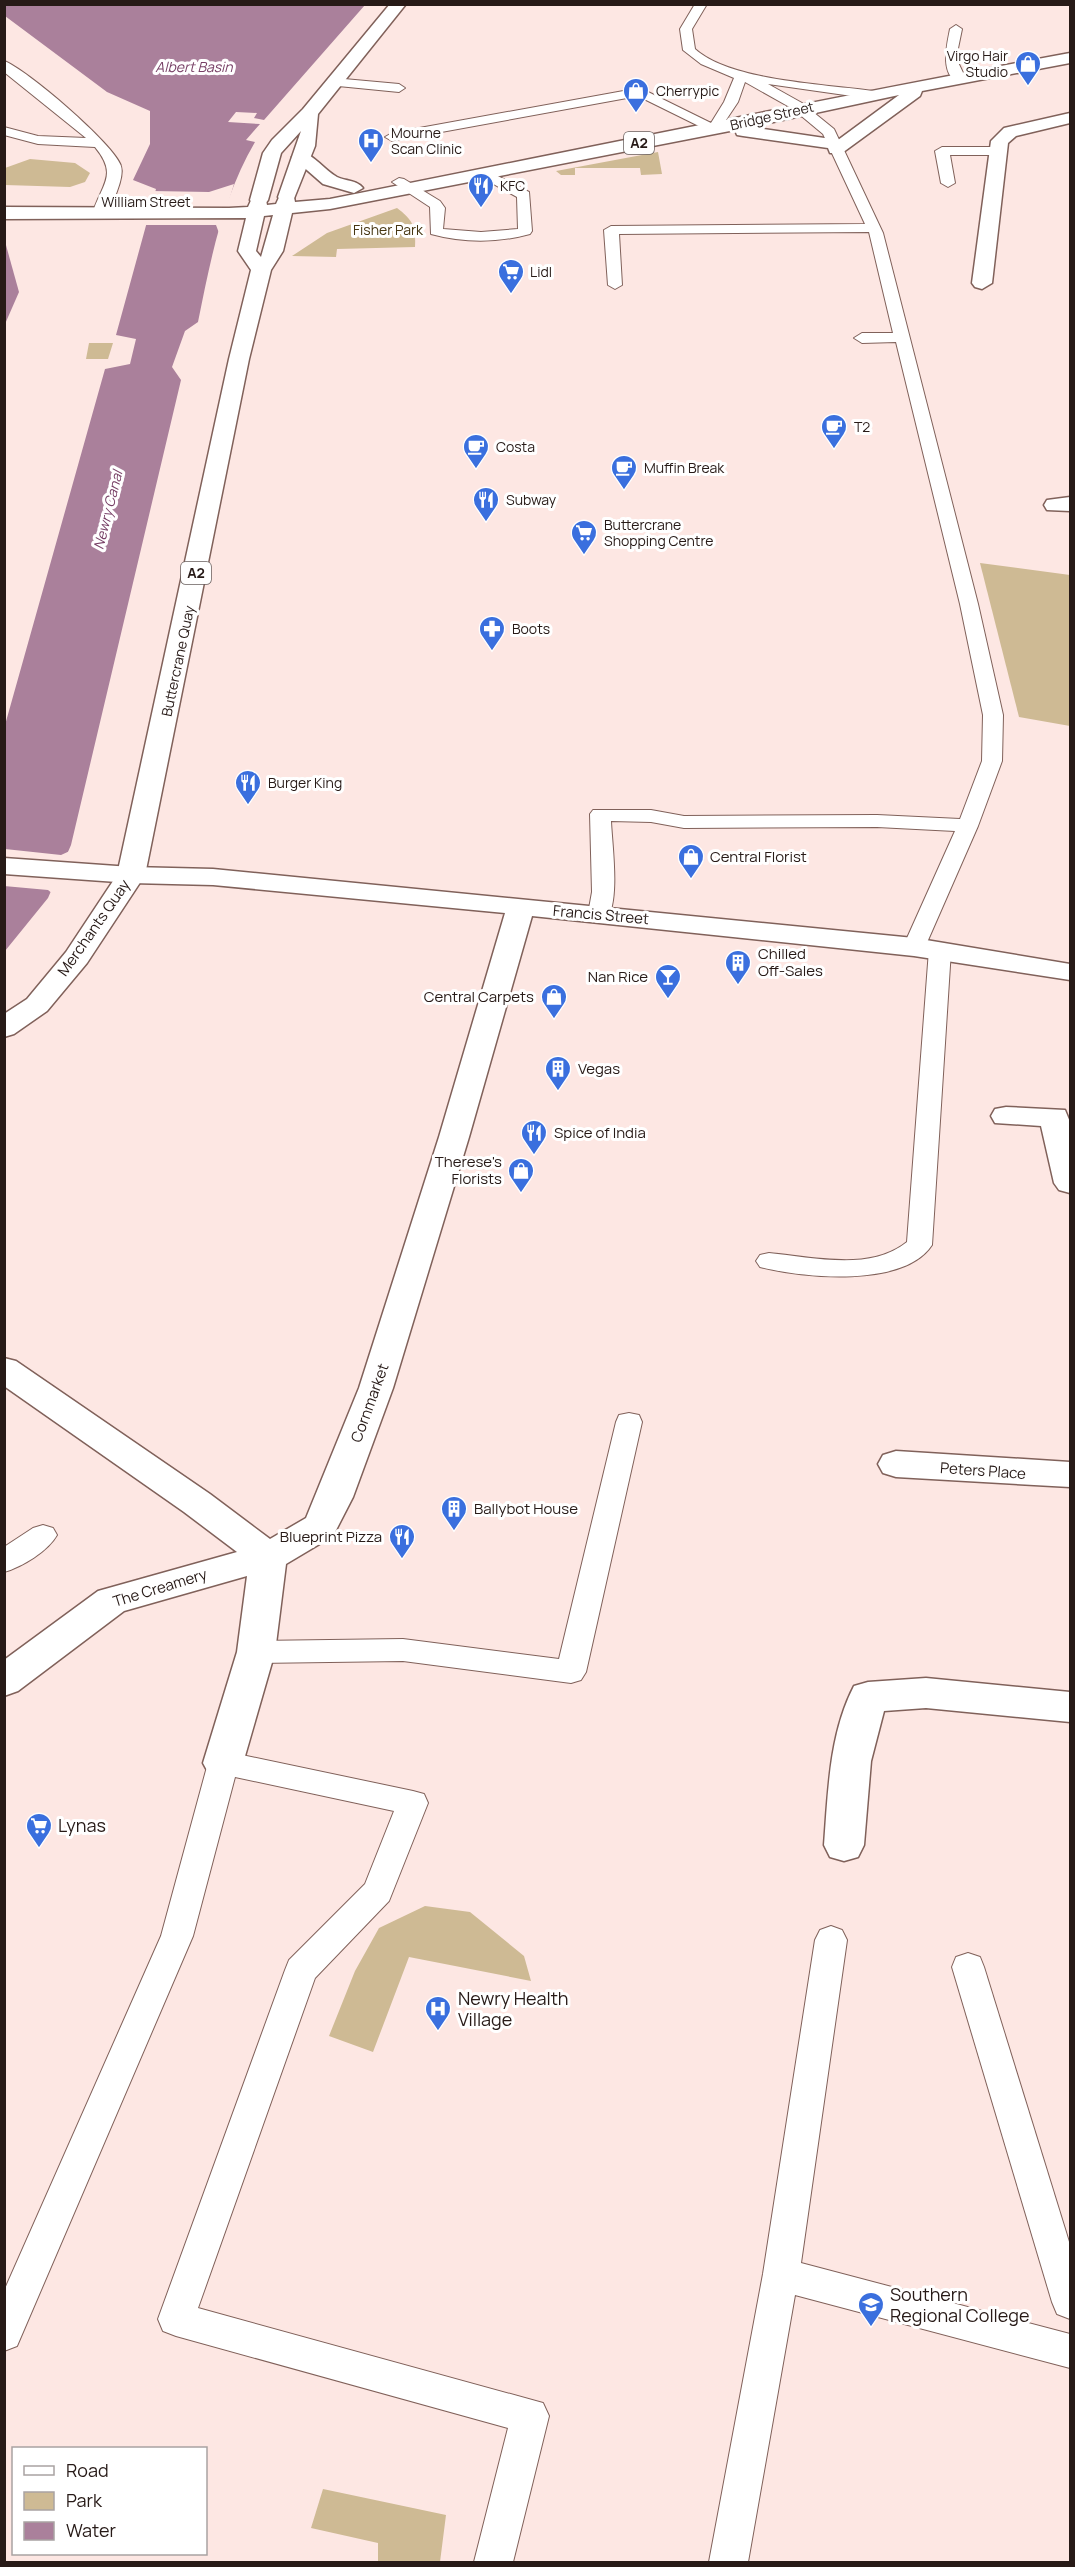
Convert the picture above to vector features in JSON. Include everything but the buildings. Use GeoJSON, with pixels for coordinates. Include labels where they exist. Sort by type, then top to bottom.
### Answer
{"type":"FeatureCollection","features":[{"type":"Feature","properties":{"kind":"main road"},"geometry":{"type":"LineString","coordinates":[[261,270],[247,251],[272,153],[285,135],[309,113],[399,4]]}},
{"type":"Feature","properties":{"kind":"main road","name":"Bridge Street"},"geometry":{"type":"LineString","coordinates":[[285,203],[399,189],[1071,58]]}},
{"type":"Feature","properties":{"kind":"main road"},"geometry":{"type":"LineString","coordinates":[[713,129],[778,135],[835,147],[923,86]]}},
{"type":"Feature","properties":{"kind":"main road"},"geometry":{"type":"LineString","coordinates":[[285,203],[311,136],[309,113]]}},
{"type":"Feature","properties":{"kind":"main road"},"geometry":{"type":"LineString","coordinates":[[982,283],[1000,141],[1010,132],[1071,118]]}},
{"type":"Feature","properties":{"kind":"main road"},"geometry":{"type":"LineString","coordinates":[[302,158],[329,180],[354,188]]}},
{"type":"Feature","properties":{"kind":"main road","name":"Bridge Street"},"geometry":{"type":"LineString","coordinates":[[285,203],[354,188],[399,189]]}},
{"type":"Feature","properties":{"kind":"main road"},"geometry":{"type":"LineString","coordinates":[[313,225],[379,201],[399,189]]}},
{"type":"Feature","properties":{"kind":"main road","name":"William Street"},"geometry":{"type":"LineString","coordinates":[[4,199],[230,208],[285,203]]}},
{"type":"Feature","properties":{"kind":"main road","name":"William Street"},"geometry":{"type":"LineString","coordinates":[[4,213],[103,202]]}},
{"type":"Feature","properties":{"kind":"main road","name":"Buttercrane Quay"},"geometry":{"type":"LineString","coordinates":[[131,875],[205,531],[239,359],[261,270],[275,245],[285,203]]}},
{"type":"Feature","properties":{"kind":"main road"},"geometry":{"type":"LineString","coordinates":[[275,245],[293,236]]}},
{"type":"Feature","properties":{"kind":"main road","name":"Francis Street"},"geometry":{"type":"LineString","coordinates":[[4,866],[131,875],[213,877],[599,914],[927,949],[1071,972]]}},
{"type":"Feature","properties":{"kind":"main road","name":"Merchants Quay"},"geometry":{"type":"LineString","coordinates":[[4,1028],[37,1005],[77,957],[131,875]]}},
{"type":"Feature","properties":{"kind":"main road","name":"Cornmarket"},"geometry":{"type":"LineString","coordinates":[[268,1557],[320,1527],[335,1497],[380,1376],[454,1137],[520,908]]}},
{"type":"Feature","properties":{"kind":"main road"},"geometry":{"type":"LineString","coordinates":[[1006,1116],[1054,1117],[1071,1183]]}},
{"type":"Feature","properties":{"kind":"main road"},"geometry":{"type":"LineString","coordinates":[[4,1369],[197,1503],[268,1557],[256,1652],[223,1763]]}},
{"type":"Feature","properties":{"kind":"main road","name":"Peters Place"},"geometry":{"type":"LineString","coordinates":[[896,1464],[1071,1475]]}},
{"type":"Feature","properties":{"kind":"main road","name":"The Creamery"},"geometry":{"type":"LineString","coordinates":[[4,1681],[111,1601],[268,1557]]}},
{"type":"Feature","properties":{"kind":"main road"},"geometry":{"type":"LineString","coordinates":[[844,1845],[851,1761],[868,1697],[926,1693],[1071,1707]]}},
{"type":"Feature","properties":{"kind":"lane"},"geometry":{"type":"LineString","coordinates":[[701,4],[686,29],[689,50],[777,92],[803,109],[829,132],[874,228],[904,337],[993,715],[993,761],[968,826],[927,949],[919,1245],[910,1255],[891,1263],[855,1268],[769,1261]]}},
{"type":"Feature","properties":{"kind":"lane"},"geometry":{"type":"LineString","coordinates":[[956,29],[950,58],[960,79]]}},
{"type":"Feature","properties":{"kind":"lane"},"geometry":{"type":"LineString","coordinates":[[4,65],[98,143],[115,165],[115,173],[103,202]]}},
{"type":"Feature","properties":{"kind":"lane"},"geometry":{"type":"LineString","coordinates":[[741,76],[873,95]]}},
{"type":"Feature","properties":{"kind":"lane"},"geometry":{"type":"LineString","coordinates":[[392,137],[640,92],[713,129],[730,102],[741,76]]}},
{"type":"Feature","properties":{"kind":"lane"},"geometry":{"type":"LineString","coordinates":[[333,82],[399,88]]}},
{"type":"Feature","properties":{"kind":"lane"},"geometry":{"type":"LineString","coordinates":[[4,131],[38,140],[98,143]]}},
{"type":"Feature","properties":{"kind":"lane"},"geometry":{"type":"LineString","coordinates":[[948,183],[942,151],[999,151]]}},
{"type":"Feature","properties":{"kind":"lane"},"geometry":{"type":"LineString","coordinates":[[399,189],[435,204],[438,208],[436,231],[449,236],[514,235],[525,231],[524,195],[479,174]]}},
{"type":"Feature","properties":{"kind":"lane"},"geometry":{"type":"LineString","coordinates":[[615,285],[611,230],[874,228]]}},
{"type":"Feature","properties":{"kind":"lane"},"geometry":{"type":"LineString","coordinates":[[862,338],[904,337]]}},
{"type":"Feature","properties":{"kind":"lane"},"geometry":{"type":"LineString","coordinates":[[599,914],[603,892],[600,814],[651,816],[684,822],[877,821],[968,826]]}},
{"type":"Feature","properties":{"kind":"lane"},"geometry":{"type":"LineString","coordinates":[[256,1652],[403,1650],[571,1672],[629,1422]]}},
{"type":"Feature","properties":{"kind":"lane"},"geometry":{"type":"LineString","coordinates":[[4,1562],[43,1535]]}},
{"type":"Feature","properties":{"kind":"lane"},"geometry":{"type":"LineString","coordinates":[[4,2334],[177,1936],[223,1763],[413,1803],[378,1892],[301,1970],[177,2319],[530,2416],[494,2562]]}},
{"type":"Feature","properties":{"kind":"lane"},"geometry":{"type":"LineString","coordinates":[[728,2562],[781,2274],[831,1940]]}},
{"type":"Feature","properties":{"kind":"lane"},"geometry":{"type":"LineString","coordinates":[[968,1967],[1071,2302]]}},
{"type":"Feature","properties":{"kind":"lane"},"geometry":{"type":"LineString","coordinates":[[781,2274],[1071,2351]]}},
{"type":"Feature","properties":{"kind":"green space"},"geometry":{"type":"Polygon","coordinates":[[[658,152],[662,174],[641,175],[640,168],[575,168],[575,175],[561,175],[556,171],[658,152]]]}},
{"type":"Feature","properties":{"kind":"green space"},"geometry":{"type":"Polygon","coordinates":[[[30,159],[75,163],[90,173],[85,182],[70,187],[5,185],[5,168],[30,159]]]}},
{"type":"Feature","properties":{"kind":"green space","name":"Fisher Park"},"geometry":{"type":"Polygon","coordinates":[[[397,208],[407,216],[412,224],[415,247],[337,249],[336,257],[292,256],[327,233],[397,208]]]}},
{"type":"Feature","properties":{"kind":"green space"},"geometry":{"type":"Polygon","coordinates":[[[89,343],[113,343],[108,359],[86,359],[89,343]]]}},
{"type":"Feature","properties":{"kind":"green space"},"geometry":{"type":"Polygon","coordinates":[[[980,563],[1070,575],[1070,726],[1019,717],[980,563]]]}},
{"type":"Feature","properties":{"kind":"green space"},"geometry":{"type":"Polygon","coordinates":[[[425,1906],[470,1912],[524,1956],[531,1981],[409,1957],[373,2052],[329,2036],[355,1971],[379,1928],[425,1906]]]}},
{"type":"Feature","properties":{"kind":"green space"},"geometry":{"type":"Polygon","coordinates":[[[323,2489],[446,2515],[440,2562],[378,2562],[378,2543],[311,2528],[323,2489]]]}},
{"type":"Feature","properties":{"kind":"water"},"geometry":{"type":"Polygon","coordinates":[[[5,5],[365,5],[264,120],[254,118],[257,113],[236,112],[228,122],[260,124],[246,140],[255,142],[234,185],[219,229],[198,322],[185,331],[172,367],[181,380],[71,845],[48,898],[5,951],[5,725],[105,369],[130,364],[136,339],[116,335],[156,189],[133,180],[150,144],[150,111],[107,92],[5,16],[5,5]]]}},
{"type":"Feature","properties":{"kind":"water"},"geometry":{"type":"Polygon","coordinates":[[[4,238],[19,292],[5,324],[4,324],[4,238]]]}},
{"type":"Feature","properties":{"kind":"pier"},"geometry":{"type":"Polygon","coordinates":[[[234,184],[219,233],[216,225],[143,225],[152,191],[209,192],[234,184]]]}},
{"type":"Feature","properties":{"kind":"pier"},"geometry":{"type":"Polygon","coordinates":[[[5,849],[61,855],[72,850],[53,894],[48,890],[4,886],[5,849]]]}},
{"type":"Feature","properties":{"kind":"place","name":"Virgo Hair Studio"},"geometry":{"type":"Point","coordinates":[1028,87]}},
{"type":"Feature","properties":{"kind":"place","name":"Cherrypic"},"geometry":{"type":"Point","coordinates":[636,114]}},
{"type":"Feature","properties":{"kind":"place","name":"Mourne Scan Clinic"},"geometry":{"type":"Point","coordinates":[371,164]}},
{"type":"Feature","properties":{"kind":"place","name":"KFC"},"geometry":{"type":"Point","coordinates":[481,209]}},
{"type":"Feature","properties":{"kind":"place","name":"Lidl"},"geometry":{"type":"Point","coordinates":[511,295]}},
{"type":"Feature","properties":{"kind":"place","name":"T2"},"geometry":{"type":"Point","coordinates":[834,450]}},
{"type":"Feature","properties":{"kind":"place","name":"Costa"},"geometry":{"type":"Point","coordinates":[476,470]}},
{"type":"Feature","properties":{"kind":"place","name":"Muffin Break"},"geometry":{"type":"Point","coordinates":[624,491]}},
{"type":"Feature","properties":{"kind":"place","name":"Subway"},"geometry":{"type":"Point","coordinates":[486,523]}},
{"type":"Feature","properties":{"kind":"place","name":"Buttercrane Shopping Centre"},"geometry":{"type":"Point","coordinates":[584,556]}},
{"type":"Feature","properties":{"kind":"place","name":"Boots"},"geometry":{"type":"Point","coordinates":[492,652]}},
{"type":"Feature","properties":{"kind":"place","name":"Burger King"},"geometry":{"type":"Point","coordinates":[248,806]}},
{"type":"Feature","properties":{"kind":"place","name":"Central Florist"},"geometry":{"type":"Point","coordinates":[691,880]}},
{"type":"Feature","properties":{"kind":"place","name":"Chilled Off-Sales"},"geometry":{"type":"Point","coordinates":[738,986]}},
{"type":"Feature","properties":{"kind":"place","name":"Nan Rice"},"geometry":{"type":"Point","coordinates":[668,1000]}},
{"type":"Feature","properties":{"kind":"place","name":"Central Carpets"},"geometry":{"type":"Point","coordinates":[554,1020]}},
{"type":"Feature","properties":{"kind":"place","name":"Vegas"},"geometry":{"type":"Point","coordinates":[558,1092]}},
{"type":"Feature","properties":{"kind":"place","name":"Spice of India"},"geometry":{"type":"Point","coordinates":[534,1156]}},
{"type":"Feature","properties":{"kind":"place","name":"Therese's Florists"},"geometry":{"type":"Point","coordinates":[521,1194]}},
{"type":"Feature","properties":{"kind":"place","name":"Ballybot House"},"geometry":{"type":"Point","coordinates":[454,1532]}},
{"type":"Feature","properties":{"kind":"place","name":"Blueprint Pizza"},"geometry":{"type":"Point","coordinates":[402,1560]}},
{"type":"Feature","properties":{"kind":"place","name":"Lynas"},"geometry":{"type":"Point","coordinates":[39,1849]}},
{"type":"Feature","properties":{"kind":"place","name":"Newry Health Village"},"geometry":{"type":"Point","coordinates":[438,2032]}},
{"type":"Feature","properties":{"kind":"place","name":"Southern Regional College"},"geometry":{"type":"Point","coordinates":[871,2328]}},
{"type":"Feature","properties":{"kind":"water label","name":"Albert Basin"},"geometry":{"type":"Point","coordinates":[194,67]}},
{"type":"Feature","properties":{"kind":"water label","name":"Newry Canal"},"geometry":{"type":"Point","coordinates":[108,510]}}]}
